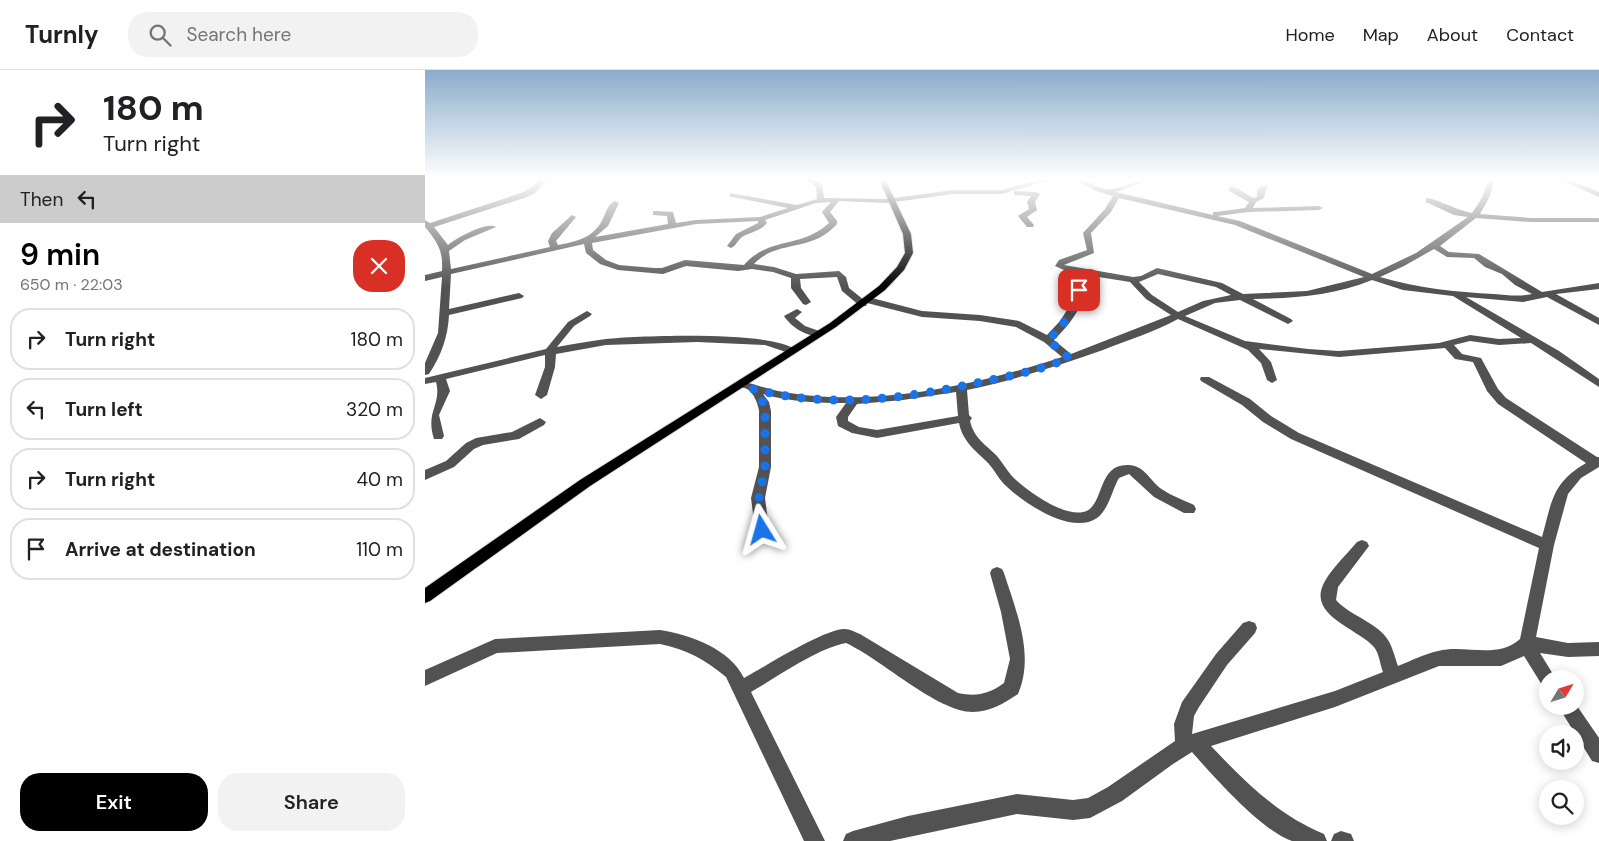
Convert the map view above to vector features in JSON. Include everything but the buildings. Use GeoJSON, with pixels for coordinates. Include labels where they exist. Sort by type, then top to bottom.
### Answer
{"type":"FeatureCollection","features":[{"type":"Feature","properties":{"kind":"main road"},"geometry":{"type":"LineString","coordinates":[[425,596],[585,483],[747,387],[792,351],[865,302],[901,268],[909,254],[907,234],[899,215]]}},
{"type":"Feature","properties":{"kind":"street"},"geometry":{"type":"LineString","coordinates":[[426,369],[443,333],[446,273],[446,250],[443,243],[427,224],[457,215]]}},
{"type":"Feature","properties":{"kind":"street"},"geometry":{"type":"LineString","coordinates":[[587,240],[605,224],[608,215]]}},
{"type":"Feature","properties":{"kind":"street"},"geometry":{"type":"LineString","coordinates":[[670,215],[672,225]]}},
{"type":"Feature","properties":{"kind":"street"},"geometry":{"type":"LineString","coordinates":[[425,278],[587,240],[672,225],[761,219],[773,215]]}},
{"type":"Feature","properties":{"kind":"street"},"geometry":{"type":"LineString","coordinates":[[750,267],[748,265],[768,248],[799,244],[821,235],[833,224],[833,221],[827,215]]}},
{"type":"Feature","properties":{"kind":"street"},"geometry":{"type":"LineString","coordinates":[[1024,215],[1022,216],[1030,225]]}},
{"type":"Feature","properties":{"kind":"street"},"geometry":{"type":"LineString","coordinates":[[1103,215],[1087,233],[1091,252],[1062,262],[1059,266],[1133,280],[1144,278],[1155,271],[1160,271],[1219,285],[1287,321]]}},
{"type":"Feature","properties":{"kind":"street"},"geometry":{"type":"LineString","coordinates":[[1208,215],[1248,227],[1373,278],[1403,286],[1452,293],[1523,299],[1599,286]]}},
{"type":"Feature","properties":{"kind":"street"},"geometry":{"type":"LineString","coordinates":[[1212,216],[1218,215]]}},
{"type":"Feature","properties":{"kind":"street"},"geometry":{"type":"LineString","coordinates":[[1468,215],[1531,220],[1599,220]]}},
{"type":"Feature","properties":{"kind":"street"},"geometry":{"type":"LineString","coordinates":[[747,387],[793,397],[854,400],[908,396],[961,387],[1039,369],[1213,301],[1240,296],[1307,294],[1373,278],[1435,246],[1474,216]]}},
{"type":"Feature","properties":{"kind":"street"},"geometry":{"type":"LineString","coordinates":[[555,248],[553,241],[555,235],[571,217]]}},
{"type":"Feature","properties":{"kind":"street"},"geometry":{"type":"LineString","coordinates":[[731,246],[731,242],[738,236],[761,225],[763,223],[761,219]]}},
{"type":"Feature","properties":{"kind":"street"},"geometry":{"type":"LineString","coordinates":[[707,232],[719,221]]}},
{"type":"Feature","properties":{"kind":"street"},"geometry":{"type":"LineString","coordinates":[[446,250],[462,238],[492,226]]}},
{"type":"Feature","properties":{"kind":"street"},"geometry":{"type":"LineString","coordinates":[[587,240],[589,251],[596,258],[618,267],[663,271],[676,265],[690,263],[774,270],[795,278],[839,274],[842,277],[845,289],[865,302],[923,314],[980,318],[1019,324],[1048,340],[1069,358]]}},
{"type":"Feature","properties":{"kind":"street"},"geometry":{"type":"LineString","coordinates":[[1435,246],[1447,254],[1476,256],[1488,265],[1505,272],[1518,283],[1599,322]]}},
{"type":"Feature","properties":{"kind":"street"},"geometry":{"type":"LineString","coordinates":[[1048,340],[1062,327],[1077,303],[1079,290],[1076,270]]}},
{"type":"Feature","properties":{"kind":"street"},"geometry":{"type":"LineString","coordinates":[[795,278],[796,288],[806,302]]}},
{"type":"Feature","properties":{"kind":"street"},"geometry":{"type":"LineString","coordinates":[[1133,280],[1149,297],[1178,316],[1252,348],[1266,362],[1272,380]]}},
{"type":"Feature","properties":{"kind":"street"},"geometry":{"type":"LineString","coordinates":[[1452,293],[1555,353],[1599,384]]}},
{"type":"Feature","properties":{"kind":"street"},"geometry":{"type":"LineString","coordinates":[[444,313],[519,296]]}},
{"type":"Feature","properties":{"kind":"street"},"geometry":{"type":"LineString","coordinates":[[797,312],[789,316],[789,319],[798,326],[818,334]]}},
{"type":"Feature","properties":{"kind":"street"},"geometry":{"type":"LineString","coordinates":[[541,395],[550,367],[550,352],[571,324],[587,314]]}},
{"type":"Feature","properties":{"kind":"street"},"geometry":{"type":"LineString","coordinates":[[1241,344],[1258,344],[1308,352],[1339,354],[1447,344],[1470,338],[1499,342],[1532,340]]}},
{"type":"Feature","properties":{"kind":"street"},"geometry":{"type":"LineString","coordinates":[[425,381],[550,352],[606,342],[697,339],[749,340],[767,342],[792,351]]}},
{"type":"Feature","properties":{"kind":"street"},"geometry":{"type":"LineString","coordinates":[[853,841],[942,819],[1017,804],[1073,810],[1090,808],[1115,794],[1166,757],[1190,744],[1335,699],[1439,658],[1501,658],[1519,651],[1527,644],[1547,545],[1561,494],[1576,475],[1598,462],[1509,407],[1493,391],[1477,360],[1459,357],[1447,344]]}},
{"type":"Feature","properties":{"kind":"street"},"geometry":{"type":"LineString","coordinates":[[438,436],[434,424],[433,410],[443,391],[440,377]]}},
{"type":"Feature","properties":{"kind":"street"},"geometry":{"type":"LineString","coordinates":[[1205,379],[1246,402],[1267,419],[1295,436],[1547,545]]}},
{"type":"Feature","properties":{"kind":"street"},"geometry":{"type":"LineString","coordinates":[[747,387],[763,402],[765,411],[765,467],[759,498],[762,530]]}},
{"type":"Feature","properties":{"kind":"street"},"geometry":{"type":"LineString","coordinates":[[961,387],[965,418],[971,439],[995,462],[1007,478],[1034,500],[1072,517],[1084,518],[1093,514],[1103,500],[1115,474],[1127,468],[1136,471],[1157,492],[1189,509]]}},
{"type":"Feature","properties":{"kind":"street"},"geometry":{"type":"LineString","coordinates":[[854,400],[842,417],[843,423],[856,430],[877,434],[965,418]]}},
{"type":"Feature","properties":{"kind":"street"},"geometry":{"type":"LineString","coordinates":[[425,475],[450,464],[471,446],[480,441],[515,436],[540,422]]}},
{"type":"Feature","properties":{"kind":"street"},"geometry":{"type":"LineString","coordinates":[[1362,546],[1331,584],[1327,595],[1329,602],[1338,613],[1371,634],[1382,644],[1393,677]]}},
{"type":"Feature","properties":{"kind":"street"},"geometry":{"type":"LineString","coordinates":[[741,690],[815,648],[835,638],[846,636],[854,639],[955,701],[969,705],[984,704],[997,699],[1011,688],[1018,659],[1011,622],[997,573]]}},
{"type":"Feature","properties":{"kind":"street"},"geometry":{"type":"LineString","coordinates":[[1249,628],[1217,664],[1212,676],[1193,700],[1185,716],[1182,732],[1190,744],[1264,811],[1292,830],[1317,841]]}},
{"type":"Feature","properties":{"kind":"street"},"geometry":{"type":"LineString","coordinates":[[425,678],[495,646],[660,637],[676,639],[722,662],[732,671],[815,841]]}},
{"type":"Feature","properties":{"kind":"street"},"geometry":{"type":"LineString","coordinates":[[1527,644],[1568,650],[1599,648]]}},
{"type":"Feature","properties":{"kind":"street"},"geometry":{"type":"LineString","coordinates":[[1527,644],[1543,670]]}},
{"type":"Feature","properties":{"kind":"street"},"geometry":{"type":"LineString","coordinates":[[1573,715],[1599,754]]}},
{"type":"Feature","properties":{"kind":"route"},"geometry":{"type":"LineString","coordinates":[[762,530],[759,498],[766,452],[764,438],[765,406],[753,389],[793,397],[872,400],[939,391],[1039,369],[1069,358],[1048,340],[1062,327],[1077,303],[1079,290]]}}]}
